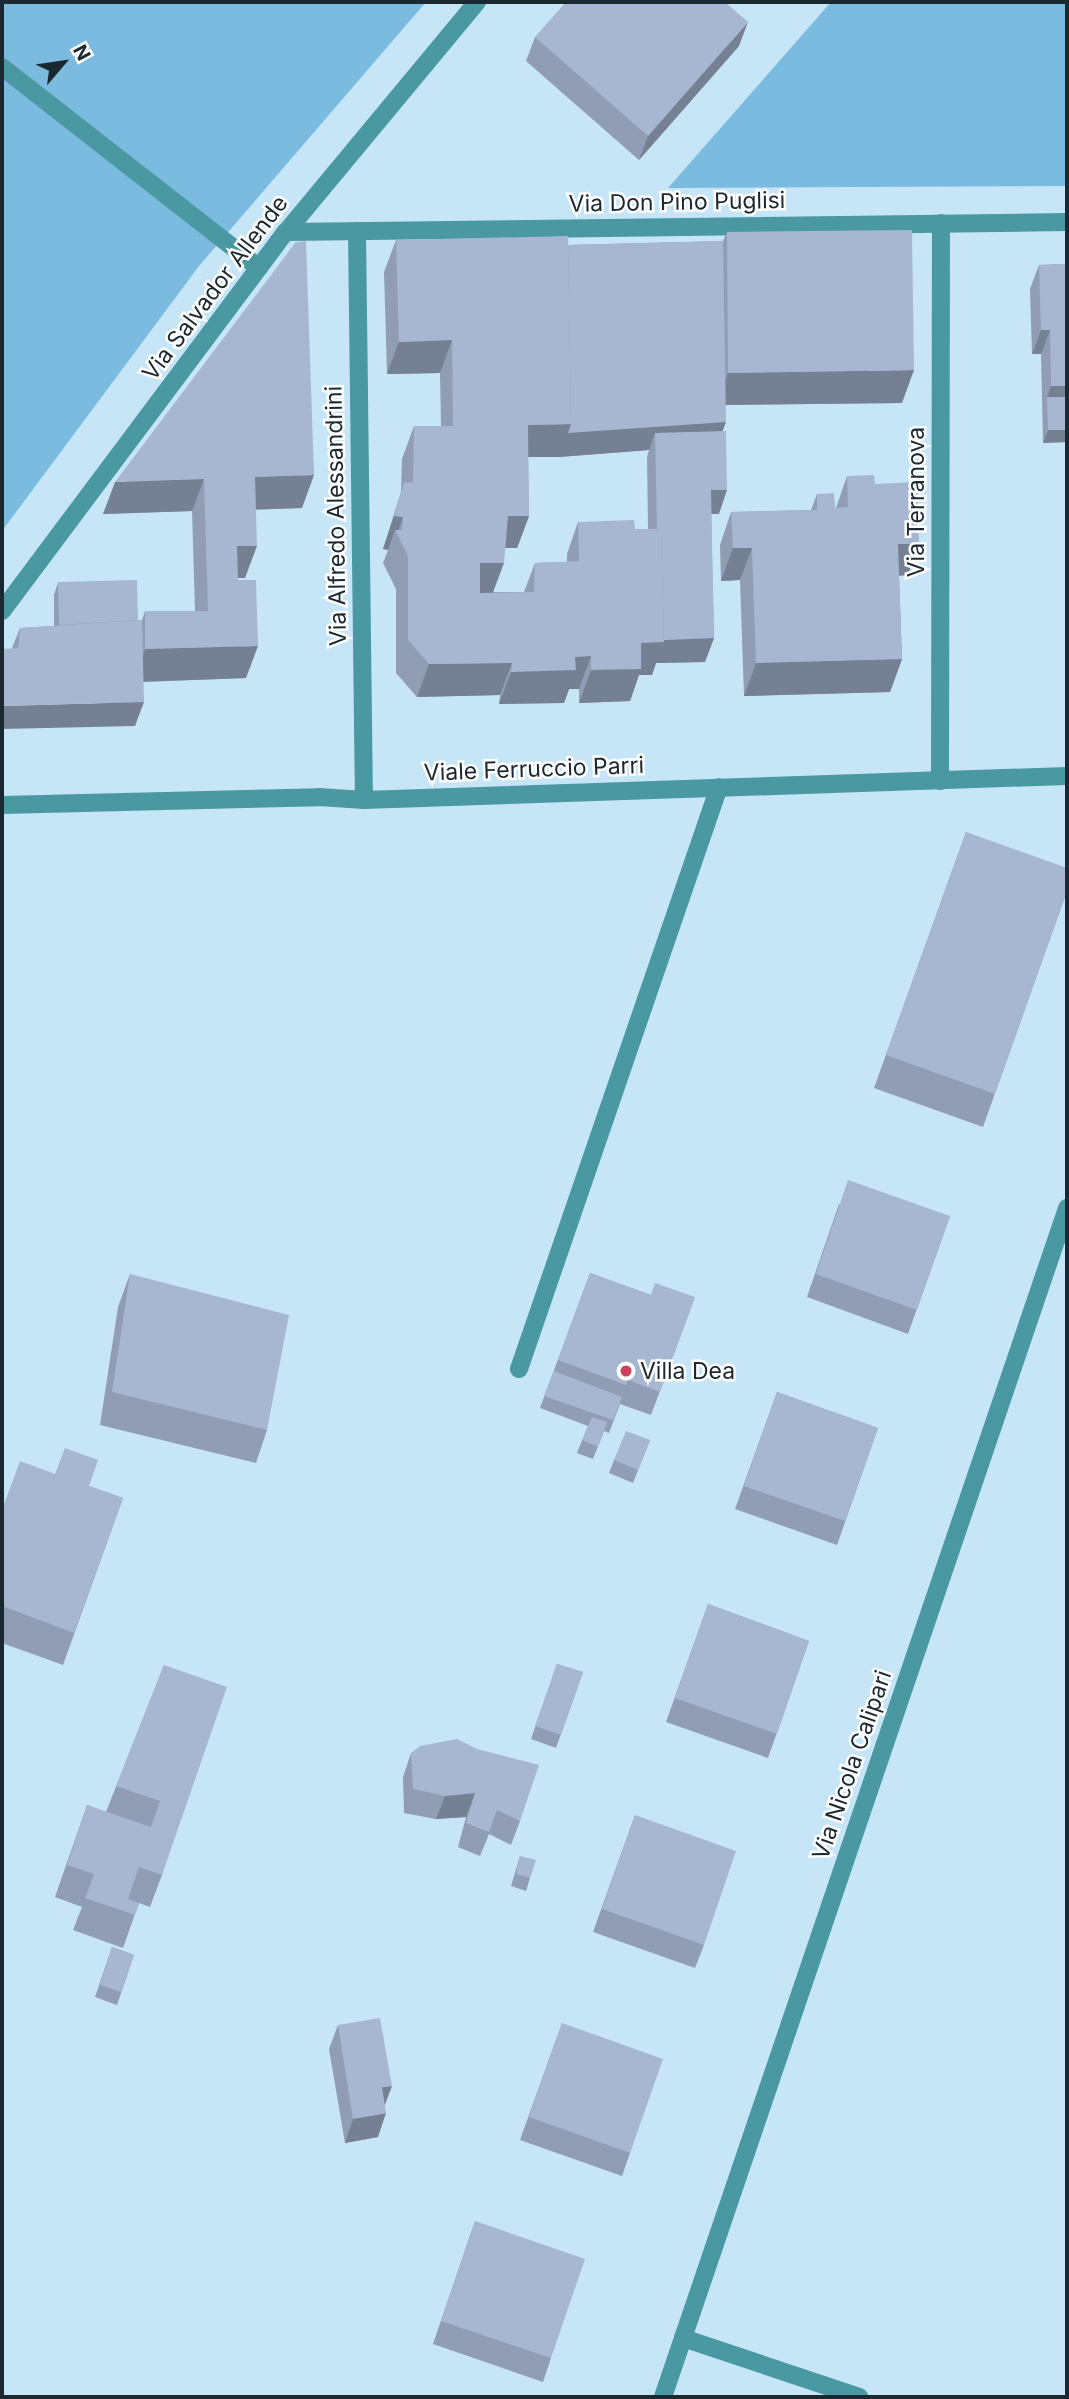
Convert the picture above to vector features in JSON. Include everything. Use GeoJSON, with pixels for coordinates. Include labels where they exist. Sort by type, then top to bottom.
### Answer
{"type":"FeatureCollection","features":[{"type":"Feature","properties":{"kind":"street","name":"Via Salvador Allende"},"geometry":{"type":"LineString","coordinates":[[2,611],[286,232],[478,2]]}},
{"type":"Feature","properties":{"kind":"street"},"geometry":{"type":"LineString","coordinates":[[2,67],[259,268]]}},
{"type":"Feature","properties":{"kind":"street","name":"Via Don Pino Puglisi"},"geometry":{"type":"LineString","coordinates":[[286,232],[1067,222]]}},
{"type":"Feature","properties":{"kind":"street","name":"Via Terranova"},"geometry":{"type":"LineString","coordinates":[[940,781],[941,223]]}},
{"type":"Feature","properties":{"kind":"street","name":"Via Alfredo Alessandrini"},"geometry":{"type":"LineString","coordinates":[[357,231],[363,800]]}},
{"type":"Feature","properties":{"kind":"street","name":"Viale Ferruccio Parri"},"geometry":{"type":"LineString","coordinates":[[2,805],[319,797],[363,800],[1067,776]]}},
{"type":"Feature","properties":{"kind":"street"},"geometry":{"type":"LineString","coordinates":[[519,1369],[719,788]]}},
{"type":"Feature","properties":{"kind":"street","name":"Via Nicola Calipari"},"geometry":{"type":"LineString","coordinates":[[663,2397],[1067,1208]]}},
{"type":"Feature","properties":{"kind":"street"},"geometry":{"type":"LineString","coordinates":[[683,2338],[859,2397]]}},
{"type":"Feature","properties":{"kind":"shaded area"},"geometry":{"type":"Polygon","coordinates":[[[2,2],[426,2],[199,266],[2,531],[2,2]]]}},
{"type":"Feature","properties":{"kind":"shaded area"},"geometry":{"type":"Polygon","coordinates":[[[831,2],[1067,2],[1067,186],[668,188],[831,2]]]}},
{"type":"Feature","properties":{"kind":"building"},"geometry":{"type":"Polygon","coordinates":[[[566,2],[725,2],[748,22],[648,136],[535,37],[566,2]]]}},
{"type":"Feature","properties":{"kind":"building"},"geometry":{"type":"Polygon","coordinates":[[[912,230],[914,370],[728,373],[727,232],[912,230]]]}},
{"type":"Feature","properties":{"kind":"building"},"geometry":{"type":"Polygon","coordinates":[[[568,236],[571,424],[528,425],[529,516],[508,516],[504,563],[480,563],[480,593],[534,592],[535,563],[579,561],[578,522],[634,520],[635,529],[661,529],[664,642],[641,643],[641,669],[591,670],[591,656],[575,657],[576,670],[511,672],[512,663],[429,664],[408,640],[408,556],[395,530],[402,530],[403,517],[394,516],[404,483],[413,482],[414,426],[453,426],[452,340],[399,342],[396,240],[568,236]]]}},
{"type":"Feature","properties":{"kind":"building"},"geometry":{"type":"Polygon","coordinates":[[[306,241],[314,475],[255,477],[257,546],[237,546],[238,580],[256,580],[258,646],[145,649],[145,611],[208,611],[204,479],[115,482],[296,242],[306,241]]]}},
{"type":"Feature","properties":{"kind":"building"},"geometry":{"type":"Polygon","coordinates":[[[723,241],[726,422],[568,433],[571,424],[568,245],[723,241]]]}},
{"type":"Feature","properties":{"kind":"building"},"geometry":{"type":"Polygon","coordinates":[[[1067,264],[1067,386],[1051,386],[1050,330],[1041,330],[1039,265],[1067,264]]]}},
{"type":"Feature","properties":{"kind":"building"},"geometry":{"type":"Polygon","coordinates":[[[1047,397],[1067,397],[1067,430],[1048,430],[1047,397]]]}},
{"type":"Feature","properties":{"kind":"building"},"geometry":{"type":"Polygon","coordinates":[[[726,431],[727,490],[711,490],[714,638],[664,640],[661,529],[657,529],[655,433],[726,431]]]}},
{"type":"Feature","properties":{"kind":"building"},"geometry":{"type":"Polygon","coordinates":[[[874,475],[875,484],[918,482],[919,543],[898,544],[902,659],[756,663],[752,548],[733,548],[731,512],[817,510],[817,494],[834,493],[835,508],[848,507],[847,476],[874,475]]]}},
{"type":"Feature","properties":{"kind":"building"},"geometry":{"type":"Polygon","coordinates":[[[137,580],[138,620],[59,625],[58,582],[137,580]]]}},
{"type":"Feature","properties":{"kind":"building"},"geometry":{"type":"Polygon","coordinates":[[[142,620],[144,702],[2,706],[2,649],[18,648],[20,628],[142,620]]]}},
{"type":"Feature","properties":{"kind":"building"},"geometry":{"type":"Polygon","coordinates":[[[966,832],[1067,868],[1067,891],[995,1094],[886,1055],[966,832]]]}},
{"type":"Feature","properties":{"kind":"building"},"geometry":{"type":"Polygon","coordinates":[[[848,1180],[950,1216],[917,1310],[816,1274],[848,1180]]]}},
{"type":"Feature","properties":{"kind":"building"},"geometry":{"type":"Polygon","coordinates":[[[590,1273],[651,1295],[655,1283],[695,1297],[660,1392],[628,1380],[626,1385],[558,1360],[590,1273]]]}},
{"type":"Feature","properties":{"kind":"building"},"geometry":{"type":"Polygon","coordinates":[[[130,1274],[289,1315],[267,1430],[112,1392],[130,1274]]]}},
{"type":"Feature","properties":{"kind":"building"},"geometry":{"type":"Polygon","coordinates":[[[554,1371],[622,1397],[613,1420],[544,1396],[554,1371]]]}},
{"type":"Feature","properties":{"kind":"building"},"geometry":{"type":"Polygon","coordinates":[[[777,1392],[878,1428],[845,1521],[744,1486],[777,1392]]]}},
{"type":"Feature","properties":{"kind":"building"},"geometry":{"type":"Polygon","coordinates":[[[592,1417],[607,1422],[598,1447],[582,1440],[592,1417]]]}},
{"type":"Feature","properties":{"kind":"building"},"geometry":{"type":"Polygon","coordinates":[[[626,1431],[650,1440],[638,1470],[614,1460],[626,1431]]]}},
{"type":"Feature","properties":{"kind":"building"},"geometry":{"type":"Polygon","coordinates":[[[65,1448],[98,1460],[89,1486],[123,1498],[74,1633],[2,1606],[2,1510],[20,1461],[55,1474],[65,1448]]]}},
{"type":"Feature","properties":{"kind":"building"},"geometry":{"type":"Polygon","coordinates":[[[708,1604],[809,1641],[777,1734],[675,1698],[708,1604]]]}},
{"type":"Feature","properties":{"kind":"building"},"geometry":{"type":"Polygon","coordinates":[[[557,1664],[583,1672],[561,1735],[535,1726],[557,1664]]]}},
{"type":"Feature","properties":{"kind":"building"},"geometry":{"type":"Polygon","coordinates":[[[164,1665],[227,1687],[162,1875],[139,1867],[128,1899],[139,1903],[135,1915],[85,1898],[94,1874],[67,1865],[87,1805],[151,1827],[160,1801],[116,1786],[164,1665]]]}},
{"type":"Feature","properties":{"kind":"building"},"geometry":{"type":"Polygon","coordinates":[[[457,1739],[477,1749],[539,1765],[520,1821],[497,1810],[489,1832],[466,1823],[475,1793],[445,1796],[413,1789],[411,1753],[420,1746],[457,1739]]]}},
{"type":"Feature","properties":{"kind":"building"},"geometry":{"type":"Polygon","coordinates":[[[635,1815],[736,1851],[704,1945],[602,1909],[635,1815]]]}},
{"type":"Feature","properties":{"kind":"building"},"geometry":{"type":"Polygon","coordinates":[[[520,1856],[536,1860],[530,1878],[516,1874],[520,1856]]]}},
{"type":"Feature","properties":{"kind":"building"},"geometry":{"type":"Polygon","coordinates":[[[112,1947],[134,1955],[121,1992],[100,1985],[112,1947]]]}},
{"type":"Feature","properties":{"kind":"building"},"geometry":{"type":"Polygon","coordinates":[[[380,2018],[392,2086],[382,2087],[386,2113],[353,2119],[338,2025],[380,2018]]]}},
{"type":"Feature","properties":{"kind":"building"},"geometry":{"type":"Polygon","coordinates":[[[562,2023],[663,2059],[630,2153],[529,2117],[562,2023]]]}},
{"type":"Feature","properties":{"kind":"building"},"geometry":{"type":"Polygon","coordinates":[[[475,2221],[585,2259],[551,2358],[441,2321],[475,2221]]]}},
{"type":"Feature","properties":{"kind":"place","name":"Villa Dea"},"geometry":{"type":"Point","coordinates":[626,1371]}}]}
